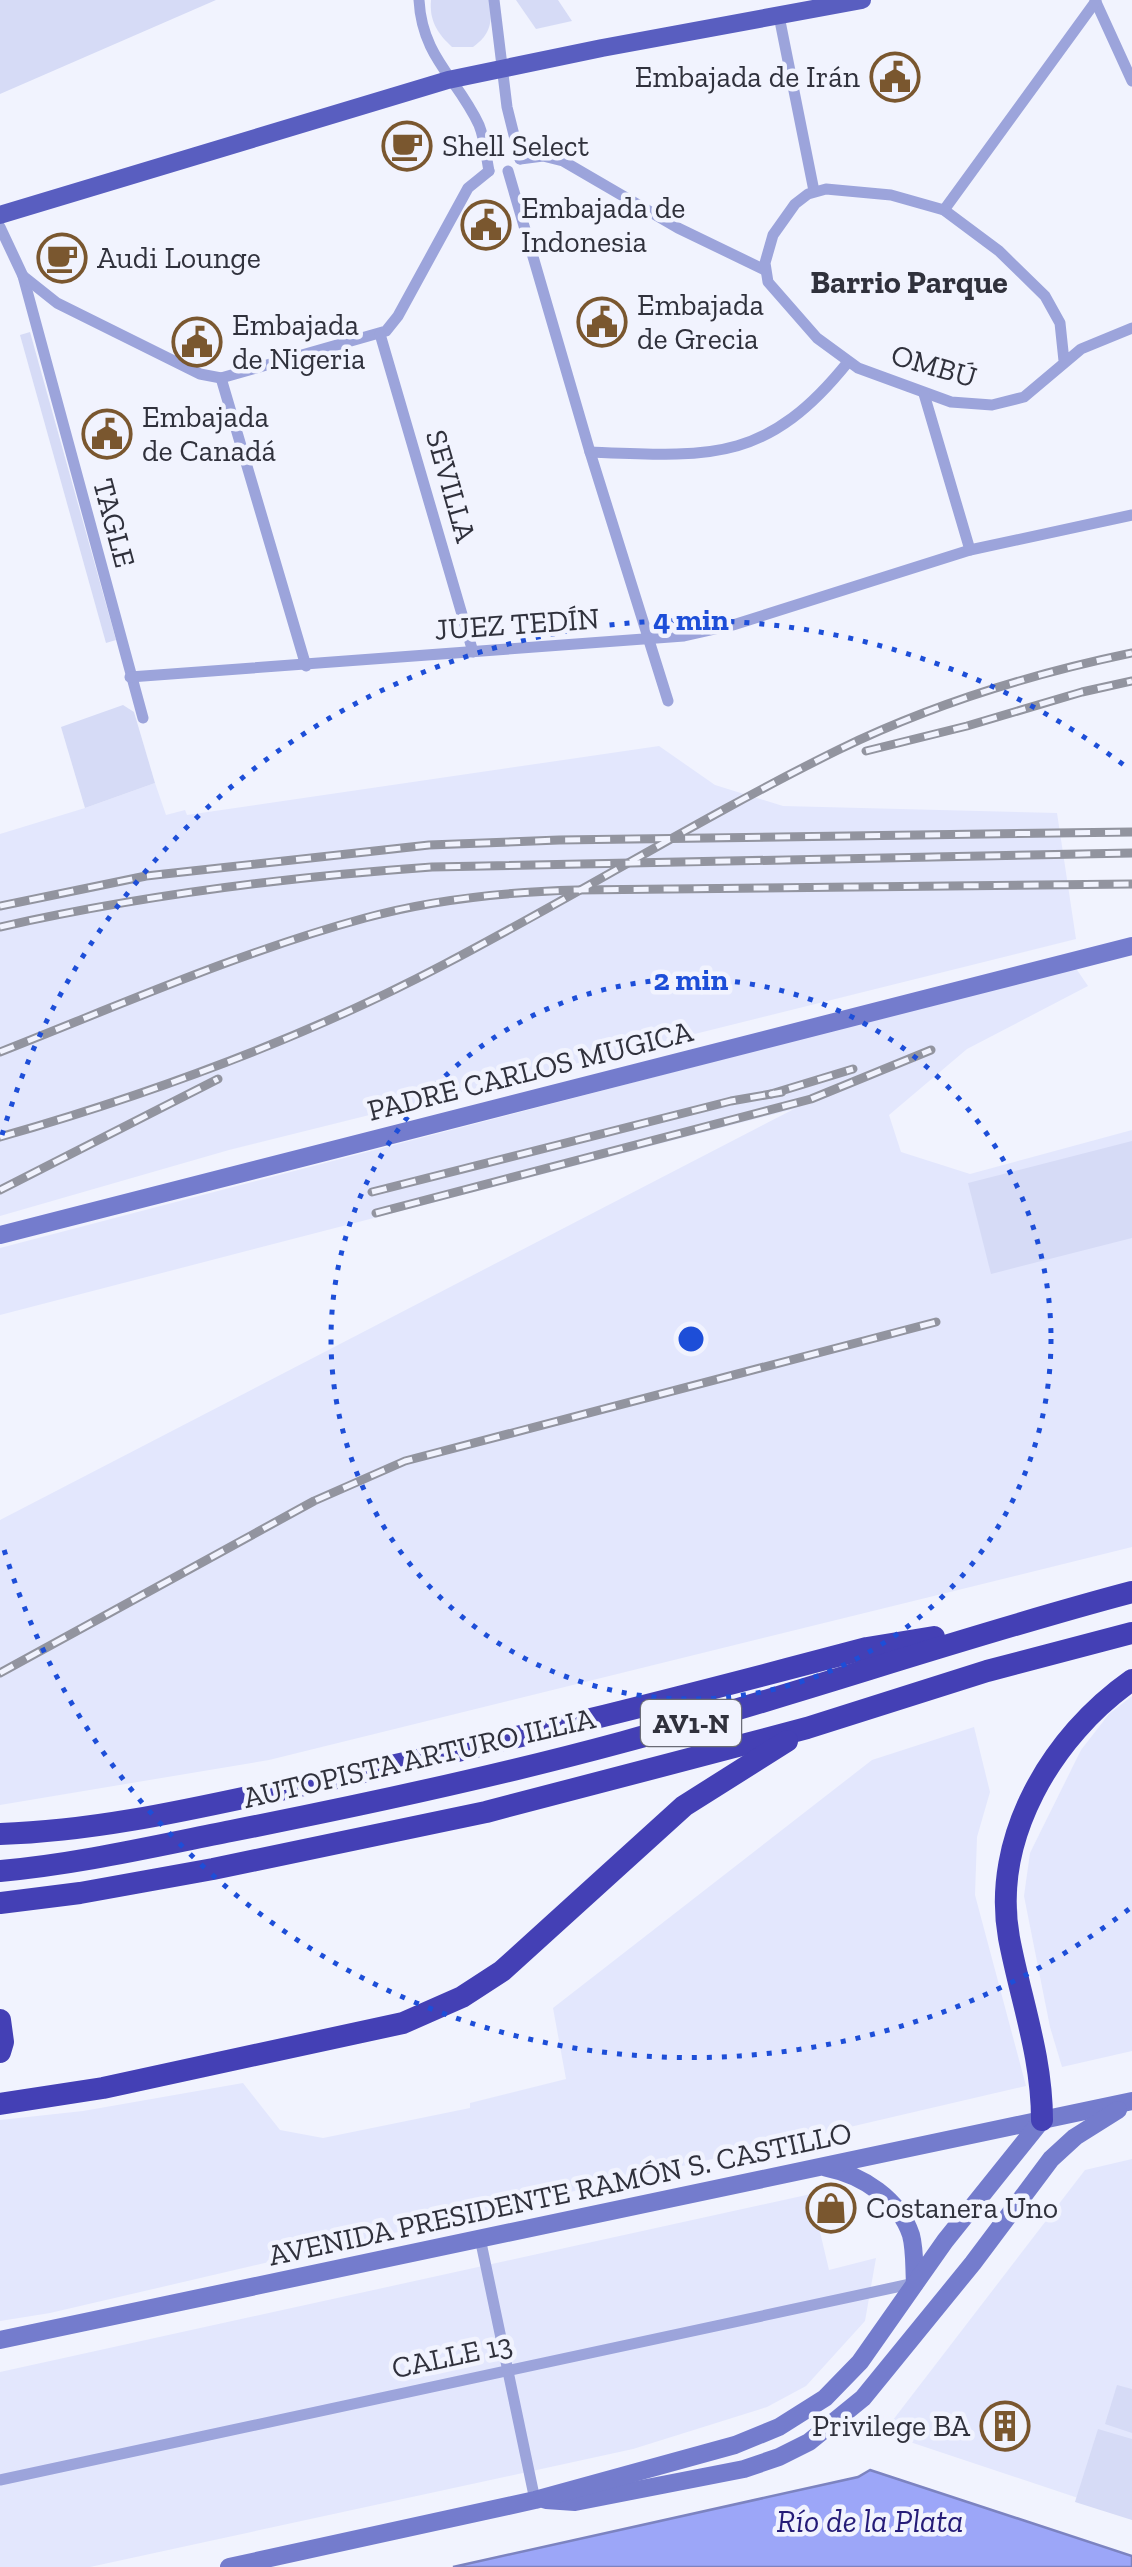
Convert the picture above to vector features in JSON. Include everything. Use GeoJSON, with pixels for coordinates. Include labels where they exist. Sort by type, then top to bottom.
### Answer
{"type":"FeatureCollection","features":[{"type":"Feature","properties":{"kind":"highway","name":"AUTOPISTA ARTURO ILLIA"},"geometry":{"type":"LineString","coordinates":[[4,1870],[352,1808],[474,1780],[622,1742],[862,1673],[1007,1625],[1132,1592]]}},
{"type":"Feature","properties":{"kind":"highway"},"geometry":{"type":"LineString","coordinates":[[0,1834],[118,1822],[185,1810],[443,1756],[867,1648],[1007,1625]]}},
{"type":"Feature","properties":{"kind":"highway","name":"AUTOPISTA ARTURO ILLIA"},"geometry":{"type":"LineString","coordinates":[[0,1902],[80,1893],[352,1842],[486,1812],[807,1728],[986,1671],[1132,1633]]}},
{"type":"Feature","properties":{"kind":"highway"},"geometry":{"type":"LineString","coordinates":[[1042,2120],[1042,2080],[1007,1918],[1011,1862],[1027,1808],[1052,1761],[1087,1717],[1132,1680]]}},
{"type":"Feature","properties":{"kind":"highway"},"geometry":{"type":"LineString","coordinates":[[0,2104],[103,2088],[404,2022],[462,1997],[502,1972],[684,1806],[807,1728]]}},
{"type":"Feature","properties":{"kind":"highway"},"geometry":{"type":"LineString","coordinates":[[0,2020],[0,2052]]}},
{"type":"Feature","properties":{"kind":"main road"},"geometry":{"type":"LineString","coordinates":[[0,215],[448,80],[862,0]]}},
{"type":"Feature","properties":{"kind":"main road","name":"PADRE CARLOS MUGICA"},"geometry":{"type":"LineString","coordinates":[[0,1235],[1132,946]]}},
{"type":"Feature","properties":{"kind":"main road"},"geometry":{"type":"LineString","coordinates":[[535,2500],[575,2502],[711,2476],[780,2457],[808,2442],[863,2398],[1051,2160],[1088,2128],[1132,2102]]}},
{"type":"Feature","properties":{"kind":"main road","name":"AVENIDA PRESIDENTE RAMÓN S. CASTILLO"},"geometry":{"type":"LineString","coordinates":[[0,2340],[1132,2102]]}},
{"type":"Feature","properties":{"kind":"main road"},"geometry":{"type":"LineString","coordinates":[[230,2567],[535,2500],[735,2445],[801,2415],[825,2398],[860,2362],[915,2283],[1042,2120]]}},
{"type":"Feature","properties":{"kind":"main road"},"geometry":{"type":"LineString","coordinates":[[818,2167],[842,2171],[864,2181],[900,2214],[911,2235],[915,2283]]}},
{"type":"Feature","properties":{"kind":"street"},"geometry":{"type":"LineString","coordinates":[[419,0],[422,32],[480,129],[488,171]]}},
{"type":"Feature","properties":{"kind":"street"},"geometry":{"type":"LineString","coordinates":[[494,0],[501,68],[520,159]]}},
{"type":"Feature","properties":{"kind":"street"},"geometry":{"type":"LineString","coordinates":[[1096,0],[1132,82]]}},
{"type":"Feature","properties":{"kind":"street"},"geometry":{"type":"LineString","coordinates":[[944,210],[1096,0]]}},
{"type":"Feature","properties":{"kind":"street"},"geometry":{"type":"LineString","coordinates":[[779,16],[814,191]]}},
{"type":"Feature","properties":{"kind":"street"},"geometry":{"type":"LineString","coordinates":[[23,276],[57,303],[200,374],[221,378],[380,334],[398,316],[468,188],[488,171],[508,171],[520,159],[543,156],[563,161],[662,219],[765,270],[770,242],[781,220],[814,191],[846,189],[890,194],[944,210],[999,251],[1044,296],[1060,323],[1064,361]]}},
{"type":"Feature","properties":{"kind":"street"},"geometry":{"type":"LineString","coordinates":[[508,171],[668,700]]}},
{"type":"Feature","properties":{"kind":"street","name":"TAGLE"},"geometry":{"type":"LineString","coordinates":[[0,227],[23,276],[143,718]]}},
{"type":"Feature","properties":{"kind":"street","name":"OMBÚ"},"geometry":{"type":"LineString","coordinates":[[765,270],[774,292],[826,346],[848,362],[924,394],[978,406],[1008,402],[1038,388],[1086,345],[1132,328]]}},
{"type":"Feature","properties":{"kind":"street","name":"SEVILLA"},"geometry":{"type":"LineString","coordinates":[[380,334],[474,652]]}},
{"type":"Feature","properties":{"kind":"street"},"geometry":{"type":"LineString","coordinates":[[590,452],[707,454],[737,448],[792,420],[821,396],[848,362]]}},
{"type":"Feature","properties":{"kind":"street"},"geometry":{"type":"LineString","coordinates":[[221,378],[306,666]]}},
{"type":"Feature","properties":{"kind":"street"},"geometry":{"type":"LineString","coordinates":[[924,394],[970,550]]}},
{"type":"Feature","properties":{"kind":"street","name":"JUEZ TEDÍN"},"geometry":{"type":"LineString","coordinates":[[130,677],[684,636],[733,625],[970,550],[1132,516]]}},
{"type":"Feature","properties":{"kind":"street"},"geometry":{"type":"LineString","coordinates":[[480,2238],[535,2500]]}},
{"type":"Feature","properties":{"kind":"street","name":"CALLE 13"},"geometry":{"type":"LineString","coordinates":[[0,2480],[915,2283]]}},
{"type":"Feature","properties":{"kind":"shaded area"},"geometry":{"type":"Polygon","coordinates":[[[0,0],[216,0],[0,94],[0,0]]]}},
{"type":"Feature","properties":{"kind":"shaded area"},"geometry":{"type":"Polygon","coordinates":[[[431,0],[489,0],[487,32],[473,47],[452,47],[436,26],[431,0]]]}},
{"type":"Feature","properties":{"kind":"shaded area"},"geometry":{"type":"Polygon","coordinates":[[[516,0],[558,0],[572,21],[536,29],[516,0]]]}},
{"type":"Feature","properties":{"kind":"shaded area"},"geometry":{"type":"Polygon","coordinates":[[[30,332],[116,640],[106,643],[20,335],[30,332]]]}},
{"type":"Feature","properties":{"kind":"shaded area"},"geometry":{"type":"Polygon","coordinates":[[[123,705],[134,712],[155,783],[85,808],[61,727],[123,705]]]}},
{"type":"Feature","properties":{"kind":"shaded area"},"geometry":{"type":"Polygon","coordinates":[[[659,746],[715,785],[783,806],[1057,813],[1076,939],[229,1150],[0,1216],[0,834],[155,783],[166,815],[185,810],[187,815],[659,746]]]}},
{"type":"Feature","properties":{"kind":"shaded area"},"geometry":{"type":"Polygon","coordinates":[[[1075,967],[1088,986],[967,1049],[889,1115],[901,1152],[970,1174],[1132,1130],[1132,1547],[269,1760],[0,1805],[0,1520],[794,1109],[0,1315],[0,1248],[1075,967]]]}},
{"type":"Feature","properties":{"kind":"shaded area"},"geometry":{"type":"Polygon","coordinates":[[[1132,1141],[1132,1238],[991,1274],[968,1183],[1132,1141]]]}},
{"type":"Feature","properties":{"kind":"shaded area"},"geometry":{"type":"Polygon","coordinates":[[[1132,1696],[1132,2051],[1062,2067],[1050,2027],[1024,1896],[1030,1853],[1081,1750],[1109,1714],[1132,1696]]]}},
{"type":"Feature","properties":{"kind":"shaded area"},"geometry":{"type":"Polygon","coordinates":[[[974,1727],[990,1792],[977,1837],[975,1895],[1026,2086],[50,2313],[0,2321],[0,2120],[83,2111],[243,2083],[280,2130],[323,2138],[470,2108],[470,2103],[566,2079],[553,2008],[872,1760],[974,1727]]]}},
{"type":"Feature","properties":{"kind":"shaded area"},"geometry":{"type":"Polygon","coordinates":[[[1132,2159],[1132,2516],[883,2433],[1085,2170],[1132,2159]]]}},
{"type":"Feature","properties":{"kind":"shaded area"},"geometry":{"type":"Polygon","coordinates":[[[811,2194],[829,2270],[876,2258],[865,2321],[806,2386],[767,2407],[633,2449],[90,2567],[0,2567],[0,2372],[811,2194]]]}},
{"type":"Feature","properties":{"kind":"shaded area"},"geometry":{"type":"Polygon","coordinates":[[[1117,2385],[1132,2389],[1132,2433],[1105,2424],[1117,2385]]]}},
{"type":"Feature","properties":{"kind":"shaded area"},"geometry":{"type":"Polygon","coordinates":[[[1098,2429],[1132,2439],[1132,2520],[1075,2502],[1098,2429]]]}},
{"type":"Feature","properties":{"kind":"water","name":"Río de la Plata"},"geometry":{"type":"Polygon","coordinates":[[[870,2470],[1132,2556],[1132,2567],[453,2567],[858,2477],[870,2470]]]}},
{"type":"Feature","properties":{"kind":"railway"},"geometry":{"type":"LineString","coordinates":[[0,1137],[171,1083],[337,1016],[445,964],[739,802],[873,734],[982,692],[1132,653]]}},
{"type":"Feature","properties":{"kind":"railway"},"geometry":{"type":"LineString","coordinates":[[866,751],[1132,681]]}},
{"type":"Feature","properties":{"kind":"railway"},"geometry":{"type":"LineString","coordinates":[[0,906],[146,876],[429,845],[1132,832]]}},
{"type":"Feature","properties":{"kind":"railway"},"geometry":{"type":"LineString","coordinates":[[0,927],[215,889],[432,867],[1132,853]]}},
{"type":"Feature","properties":{"kind":"railway"},"geometry":{"type":"LineString","coordinates":[[0,1052],[272,947],[391,911],[444,901],[577,890],[1132,884]]}},
{"type":"Feature","properties":{"kind":"railway"},"geometry":{"type":"LineString","coordinates":[[376,1213],[811,1099],[931,1050]]}},
{"type":"Feature","properties":{"kind":"railway"},"geometry":{"type":"LineString","coordinates":[[782,1092],[771,1094],[853,1069]]}},
{"type":"Feature","properties":{"kind":"railway"},"geometry":{"type":"LineString","coordinates":[[0,1190],[218,1079]]}},
{"type":"Feature","properties":{"kind":"railway"},"geometry":{"type":"LineString","coordinates":[[372,1192],[771,1094]]}},
{"type":"Feature","properties":{"kind":"railway"},"geometry":{"type":"LineString","coordinates":[[0,1673],[314,1501],[405,1461],[936,1322]]}},
{"type":"Feature","properties":{"kind":"place","name":"Embajada de Irán"},"geometry":{"type":"Point","coordinates":[895,77]}},
{"type":"Feature","properties":{"kind":"place","name":"Shell Select"},"geometry":{"type":"Point","coordinates":[407,146]}},
{"type":"Feature","properties":{"kind":"place","name":"Embajada de Indonesia"},"geometry":{"type":"Point","coordinates":[486,225]}},
{"type":"Feature","properties":{"kind":"place","name":"Audi Lounge"},"geometry":{"type":"Point","coordinates":[62,258]}},
{"type":"Feature","properties":{"kind":"place","name":"Embajada de Grecia"},"geometry":{"type":"Point","coordinates":[602,322]}},
{"type":"Feature","properties":{"kind":"place","name":"Embajada de Nigeria"},"geometry":{"type":"Point","coordinates":[197,342]}},
{"type":"Feature","properties":{"kind":"place","name":"Embajada de Canadá"},"geometry":{"type":"Point","coordinates":[107,434]}},
{"type":"Feature","properties":{"kind":"place","name":"Costanera Uno"},"geometry":{"type":"Point","coordinates":[831,2208]}},
{"type":"Feature","properties":{"kind":"place","name":"Privilege BA"},"geometry":{"type":"Point","coordinates":[1005,2426]}},
{"type":"Feature","properties":{"kind":"district","name":"Barrio Parque"},"geometry":{"type":"Point","coordinates":[909,282]}}]}
